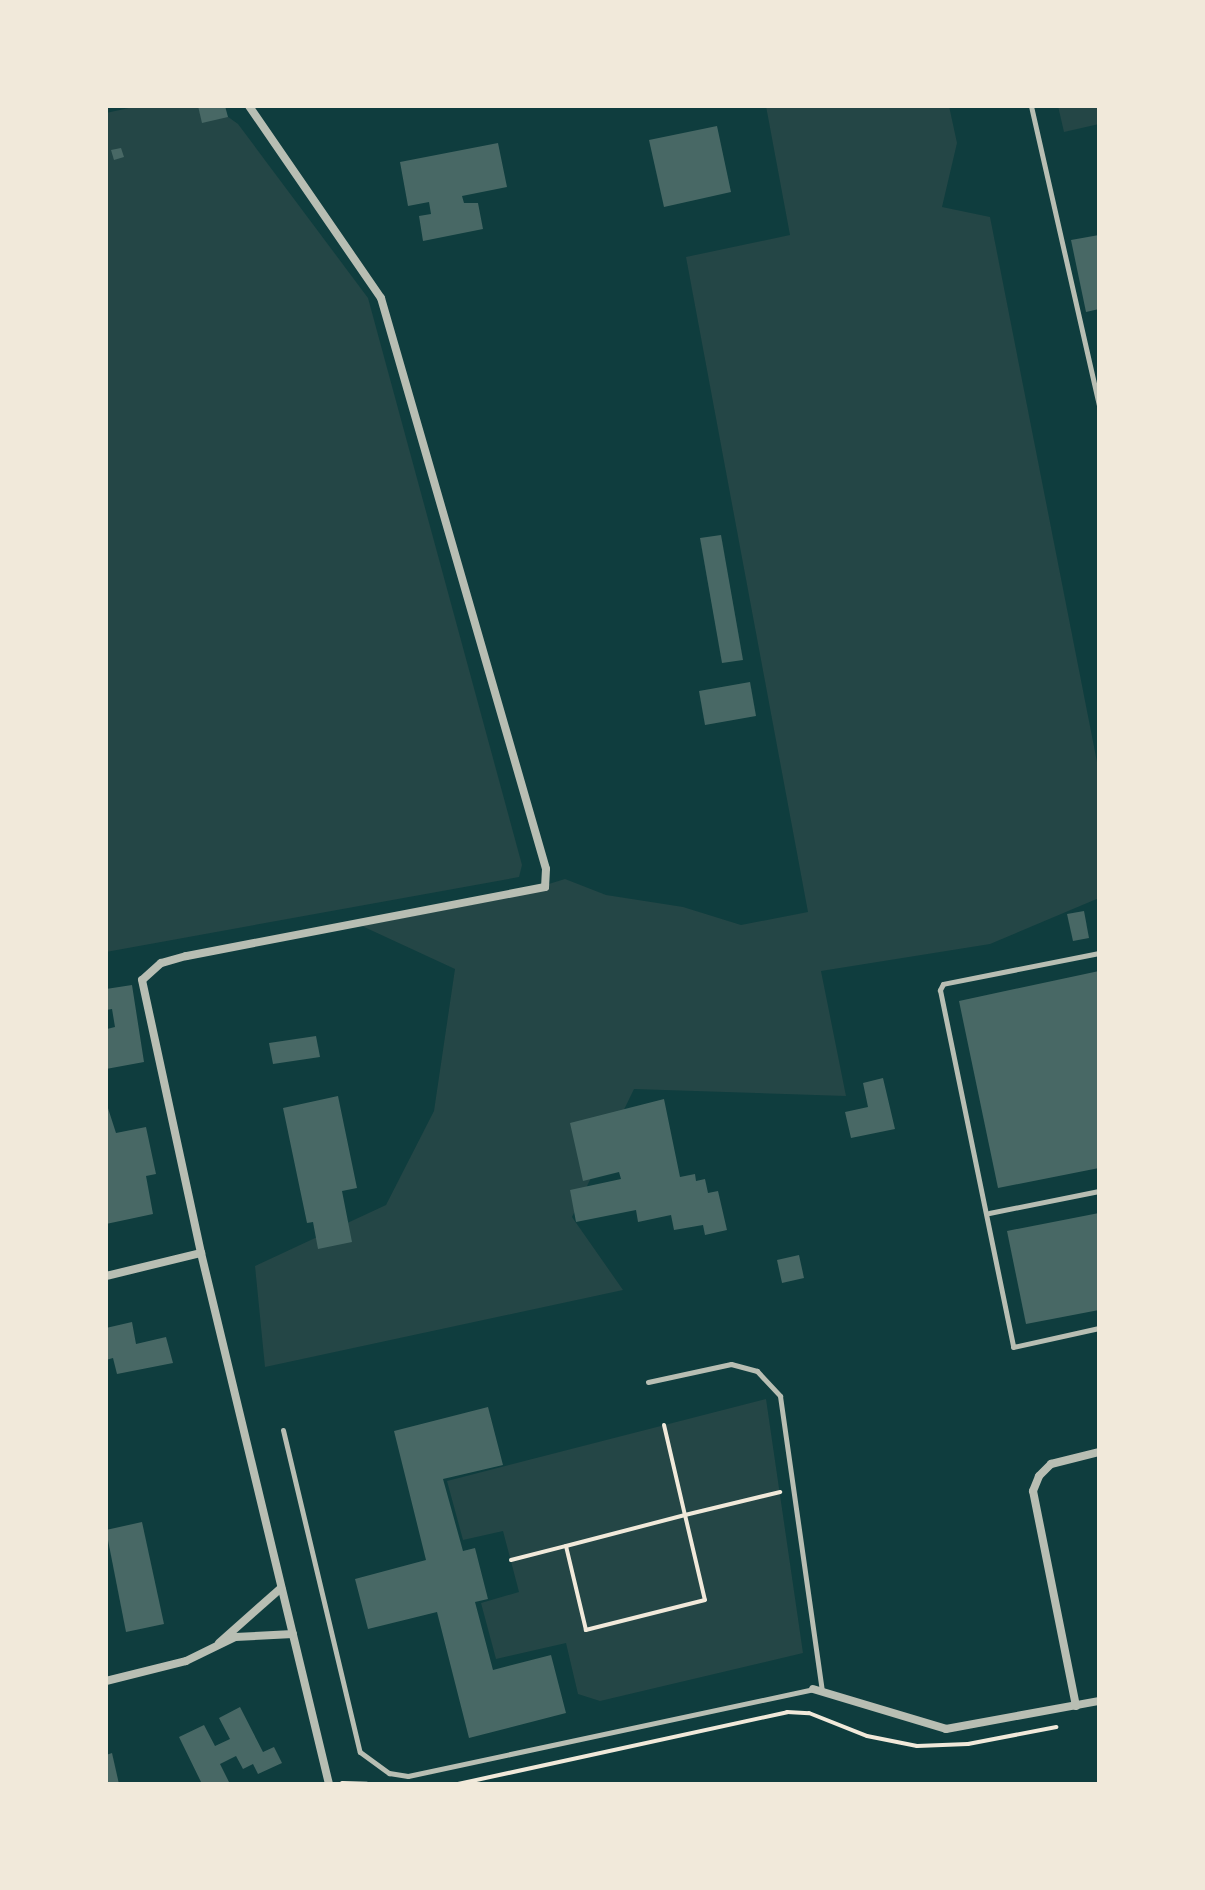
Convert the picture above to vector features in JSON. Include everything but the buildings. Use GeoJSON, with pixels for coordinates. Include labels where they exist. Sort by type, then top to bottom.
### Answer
{"type":"FeatureCollection","features":[{"type":"Feature","properties":{"kind":"street"},"geometry":{"type":"LineString","coordinates":[[249,106],[381,298],[546,869],[545,887],[186,956],[161,963],[142,980],[201,1253],[329,1784]]}},
{"type":"Feature","properties":{"kind":"street"},"geometry":{"type":"LineString","coordinates":[[106,1276],[201,1253]]}},
{"type":"Feature","properties":{"kind":"street"},"geometry":{"type":"LineString","coordinates":[[1076,1706],[1033,1491],[1039,1476],[1051,1464],[1099,1452]]}},
{"type":"Feature","properties":{"kind":"street"},"geometry":{"type":"LineString","coordinates":[[217,1645],[281,1588]]}},
{"type":"Feature","properties":{"kind":"street"},"geometry":{"type":"LineString","coordinates":[[106,1681],[172,1665],[248,1634],[293,1634]]}},
{"type":"Feature","properties":{"kind":"street"},"geometry":{"type":"LineString","coordinates":[[818,1690],[946,1729],[1099,1701]]}},
{"type":"Feature","properties":{"kind":"lane"},"geometry":{"type":"LineString","coordinates":[[1031,106],[1099,405]]}},
{"type":"Feature","properties":{"kind":"lane"},"geometry":{"type":"LineString","coordinates":[[1099,953],[943,984],[940,990],[989,1213],[1013,1347],[1099,1328]]}},
{"type":"Feature","properties":{"kind":"lane"},"geometry":{"type":"LineString","coordinates":[[989,1213],[1099,1191]]}},
{"type":"Feature","properties":{"kind":"lane"},"geometry":{"type":"LineString","coordinates":[[283,1430],[360,1752],[389,1773],[408,1776],[818,1690],[780,1396],[757,1371],[731,1364],[648,1382]]}},
{"type":"Feature","properties":{"kind":"path"},"geometry":{"type":"LineString","coordinates":[[566,1546],[586,1630],[705,1600],[664,1425]]}},
{"type":"Feature","properties":{"kind":"path"},"geometry":{"type":"LineString","coordinates":[[511,1560],[793,1488]]}},
{"type":"Feature","properties":{"kind":"path"},"geometry":{"type":"LineString","coordinates":[[458,1784],[787,1712],[809,1713],[883,1741],[917,1746],[968,1744],[1071,1723]]}},
{"type":"Feature","properties":{"kind":"path"},"geometry":{"type":"LineString","coordinates":[[340,1784],[367,1784]]}},
{"type":"Feature","properties":{"kind":"shaded area"},"geometry":{"type":"Polygon","coordinates":[[[138,106],[213,106],[238,124],[368,298],[522,865],[519,877],[106,952],[106,113],[138,106]]]}},
{"type":"Feature","properties":{"kind":"shaded area"},"geometry":{"type":"Polygon","coordinates":[[[766,106],[949,106],[957,143],[942,207],[990,217],[1099,772],[1099,898],[990,944],[821,971],[846,1096],[634,1089],[572,1217],[623,1290],[265,1367],[255,1266],[386,1205],[434,1111],[455,969],[362,926],[497,900],[565,879],[606,895],[683,907],[741,925],[808,912],[686,257],[790,235],[766,106]]]}},
{"type":"Feature","properties":{"kind":"shaded area"},"geometry":{"type":"Polygon","coordinates":[[[1058,106],[1099,106],[1099,124],[1064,132],[1058,106]]]}},
{"type":"Feature","properties":{"kind":"shaded area"},"geometry":{"type":"Polygon","coordinates":[[[766,1399],[803,1653],[600,1701],[578,1694],[566,1643],[496,1659],[481,1603],[519,1592],[503,1531],[463,1540],[447,1481],[766,1399]]]}}]}
